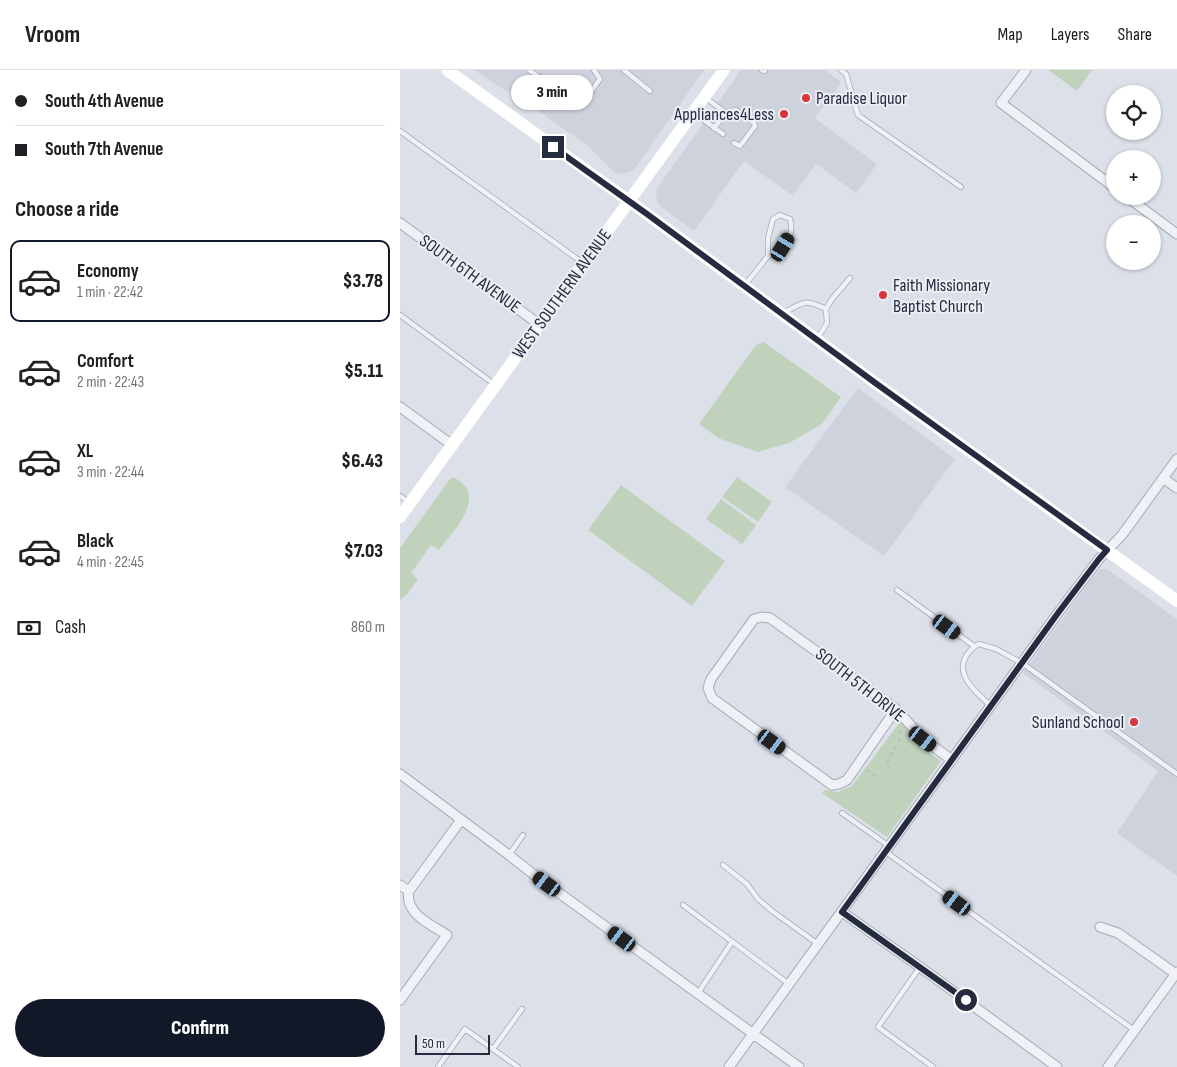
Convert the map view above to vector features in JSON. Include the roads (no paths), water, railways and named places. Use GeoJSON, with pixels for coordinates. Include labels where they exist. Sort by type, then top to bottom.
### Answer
{"type":"FeatureCollection","features":[{"type":"Feature","properties":{"kind":"main road"},"geometry":{"type":"LineString","coordinates":[[447,70],[1177,601]]}},
{"type":"Feature","properties":{"kind":"main road","name":"WEST SOUTHERN AVENUE"},"geometry":{"type":"LineString","coordinates":[[400,517],[405,499],[452,445],[724,70]]}},
{"type":"Feature","properties":{"kind":"street"},"geometry":{"type":"LineString","coordinates":[[1026,70],[1001,103],[1106,181]]}},
{"type":"Feature","properties":{"kind":"street"},"geometry":{"type":"LineString","coordinates":[[1138,205],[1177,234]]}},
{"type":"Feature","properties":{"kind":"street","name":"SOUTH 6TH AVENUE"},"geometry":{"type":"LineString","coordinates":[[400,223],[540,325]]}},
{"type":"Feature","properties":{"kind":"street"},"geometry":{"type":"LineString","coordinates":[[400,407],[452,445]]}},
{"type":"Feature","properties":{"kind":"street"},"geometry":{"type":"LineString","coordinates":[[729,1067],[1022,663],[1095,564],[1122,534],[1177,459]]}},
{"type":"Feature","properties":{"kind":"street"},"geometry":{"type":"LineString","coordinates":[[1163,478],[1177,488]]}},
{"type":"Feature","properties":{"kind":"street","name":"SOUTH 5TH DRIVE"},"geometry":{"type":"LineString","coordinates":[[896,709],[847,780],[839,784],[832,784],[712,698],[708,688],[711,679],[754,619],[770,618],[896,709],[923,739],[952,760]]}},
{"type":"Feature","properties":{"kind":"street"},"geometry":{"type":"LineString","coordinates":[[400,774],[509,854],[533,874],[799,1067]]}},
{"type":"Feature","properties":{"kind":"street"},"geometry":{"type":"LineString","coordinates":[[400,1000],[447,935],[414,913],[409,903],[409,891],[461,820]]}},
{"type":"Feature","properties":{"kind":"street"},"geometry":{"type":"LineString","coordinates":[[400,885],[409,891]]}},
{"type":"Feature","properties":{"kind":"street"},"geometry":{"type":"LineString","coordinates":[[842,912],[1057,1067]]}},
{"type":"Feature","properties":{"kind":"street"},"geometry":{"type":"LineString","coordinates":[[1100,927],[1118,933],[1176,973],[1108,1067]]}},
{"type":"Feature","properties":{"kind":"lane"},"geometry":{"type":"LineString","coordinates":[[529,70],[578,104],[582,103],[600,79],[594,70]]}},
{"type":"Feature","properties":{"kind":"lane"},"geometry":{"type":"LineString","coordinates":[[536,75],[540,70]]}},
{"type":"Feature","properties":{"kind":"lane"},"geometry":{"type":"LineString","coordinates":[[624,70],[650,91]]}},
{"type":"Feature","properties":{"kind":"lane"},"geometry":{"type":"LineString","coordinates":[[841,70],[846,74],[858,115],[961,187]]}},
{"type":"Feature","properties":{"kind":"lane"},"geometry":{"type":"LineString","coordinates":[[704,98],[726,113]]}},
{"type":"Feature","properties":{"kind":"lane"},"geometry":{"type":"LineString","coordinates":[[714,128],[726,113],[736,110],[754,123],[754,126],[740,146],[734,143]]}},
{"type":"Feature","properties":{"kind":"lane"},"geometry":{"type":"LineString","coordinates":[[693,113],[723,134]]}},
{"type":"Feature","properties":{"kind":"lane"},"geometry":{"type":"LineString","coordinates":[[400,131],[584,264]]}},
{"type":"Feature","properties":{"kind":"lane"},"geometry":{"type":"LineString","coordinates":[[744,286],[768,256],[783,247],[790,235],[792,227],[790,220],[780,215],[773,218],[768,238],[768,256]]}},
{"type":"Feature","properties":{"kind":"lane"},"geometry":{"type":"LineString","coordinates":[[817,340],[827,323],[826,310],[832,299],[850,278]]}},
{"type":"Feature","properties":{"kind":"lane"},"geometry":{"type":"LineString","coordinates":[[782,314],[799,304],[810,302],[826,310]]}},
{"type":"Feature","properties":{"kind":"lane"},"geometry":{"type":"LineString","coordinates":[[400,316],[496,385]]}},
{"type":"Feature","properties":{"kind":"lane"},"geometry":{"type":"LineString","coordinates":[[897,590],[974,646]]}},
{"type":"Feature","properties":{"kind":"lane"},"geometry":{"type":"LineString","coordinates":[[991,706],[968,683],[963,674],[962,664],[967,654],[974,646],[979,644],[1022,663],[1177,774]]}},
{"type":"Feature","properties":{"kind":"lane"},"geometry":{"type":"LineString","coordinates":[[842,813],[887,849],[1134,1030]]}},
{"type":"Feature","properties":{"kind":"lane"},"geometry":{"type":"LineString","coordinates":[[509,854],[523,835]]}},
{"type":"Feature","properties":{"kind":"lane"},"geometry":{"type":"LineString","coordinates":[[723,866],[747,884],[772,911],[818,944]]}},
{"type":"Feature","properties":{"kind":"lane"},"geometry":{"type":"LineString","coordinates":[[683,905],[789,984]]}},
{"type":"Feature","properties":{"kind":"lane"},"geometry":{"type":"LineString","coordinates":[[697,994],[732,942]]}},
{"type":"Feature","properties":{"kind":"lane"},"geometry":{"type":"LineString","coordinates":[[920,967],[878,1027],[933,1067]]}},
{"type":"Feature","properties":{"kind":"lane"},"geometry":{"type":"LineString","coordinates":[[493,1049],[522,1008]]}},
{"type":"Feature","properties":{"kind":"lane"},"geometry":{"type":"LineString","coordinates":[[438,1067],[465,1029],[518,1067]]}},
{"type":"Feature","properties":{"kind":"place","name":"Paradise Liquor"},"geometry":{"type":"Point","coordinates":[806,98]}},
{"type":"Feature","properties":{"kind":"place","name":"Appliances4Less"},"geometry":{"type":"Point","coordinates":[784,114]}},
{"type":"Feature","properties":{"kind":"place","name":"Faith Missionary Baptist Church"},"geometry":{"type":"Point","coordinates":[883,295]}},
{"type":"Feature","properties":{"kind":"place","name":"Sunland School"},"geometry":{"type":"Point","coordinates":[1134,722]}}]}
